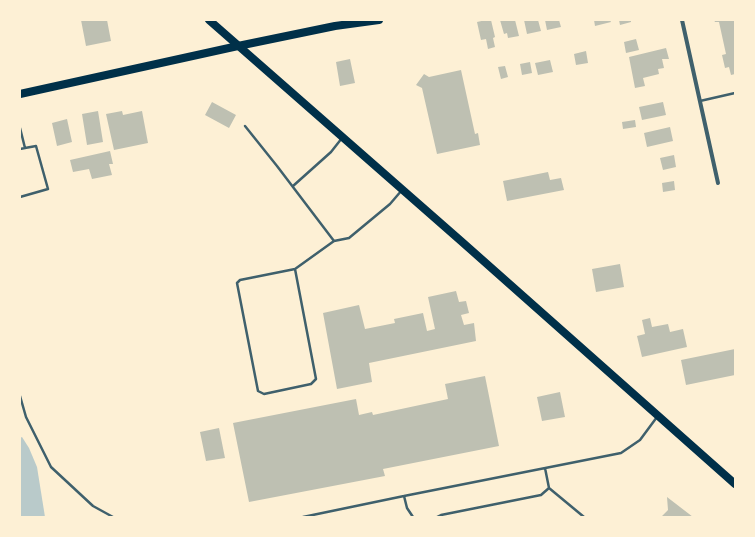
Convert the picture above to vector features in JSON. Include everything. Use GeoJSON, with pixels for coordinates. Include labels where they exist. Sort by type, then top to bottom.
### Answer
{"type":"FeatureCollection","features":[{"type":"Feature","properties":{"kind":"main road"},"geometry":{"type":"LineString","coordinates":[[208,20],[343,137],[657,417],[735,484]]}},
{"type":"Feature","properties":{"kind":"main road"},"geometry":{"type":"LineString","coordinates":[[20,94],[335,26],[379,20]]}},
{"type":"Feature","properties":{"kind":"street"},"geometry":{"type":"LineString","coordinates":[[682,20],[718,184]]}},
{"type":"Feature","properties":{"kind":"lane"},"geometry":{"type":"LineString","coordinates":[[700,101],[735,93]]}},
{"type":"Feature","properties":{"kind":"lane"},"geometry":{"type":"LineString","coordinates":[[245,126],[293,186],[334,241]]}},
{"type":"Feature","properties":{"kind":"lane"},"geometry":{"type":"LineString","coordinates":[[20,128],[25,148]]}},
{"type":"Feature","properties":{"kind":"lane"},"geometry":{"type":"LineString","coordinates":[[293,186],[330,152],[343,137]]}},
{"type":"Feature","properties":{"kind":"lane"},"geometry":{"type":"LineString","coordinates":[[20,149],[36,146],[48,189],[20,196]]}},
{"type":"Feature","properties":{"kind":"lane"},"geometry":{"type":"LineString","coordinates":[[295,270],[316,379],[311,384],[264,394],[258,391],[237,283],[240,280],[295,270],[334,241],[349,238],[390,204],[403,190]]}},
{"type":"Feature","properties":{"kind":"lane"},"geometry":{"type":"LineString","coordinates":[[20,396],[26,417],[51,467],[93,506],[113,517]]}},
{"type":"Feature","properties":{"kind":"lane"},"geometry":{"type":"LineString","coordinates":[[303,517],[621,453],[640,440],[657,417]]}},
{"type":"Feature","properties":{"kind":"lane"},"geometry":{"type":"LineString","coordinates":[[545,468],[549,488],[584,517]]}},
{"type":"Feature","properties":{"kind":"lane"},"geometry":{"type":"LineString","coordinates":[[437,517],[541,495],[549,488]]}},
{"type":"Feature","properties":{"kind":"lane"},"geometry":{"type":"LineString","coordinates":[[404,496],[407,508],[413,517]]}},
{"type":"Feature","properties":{"kind":"shaded area"},"geometry":{"type":"Polygon","coordinates":[[[22,437],[29,448],[37,467],[45,517],[20,517],[20,438],[22,437]]]}},
{"type":"Feature","properties":{"kind":"building"},"geometry":{"type":"Polygon","coordinates":[[[81,20],[107,20],[111,41],[86,46],[81,20]]]}},
{"type":"Feature","properties":{"kind":"building"},"geometry":{"type":"Polygon","coordinates":[[[491,20],[495,37],[493,38],[495,47],[488,49],[486,39],[481,40],[477,22],[491,20]]]}},
{"type":"Feature","properties":{"kind":"building"},"geometry":{"type":"Polygon","coordinates":[[[500,20],[515,20],[519,36],[508,38],[507,33],[504,34],[500,20]]]}},
{"type":"Feature","properties":{"kind":"building"},"geometry":{"type":"Polygon","coordinates":[[[524,20],[538,20],[541,31],[527,34],[524,20]]]}},
{"type":"Feature","properties":{"kind":"building"},"geometry":{"type":"Polygon","coordinates":[[[545,20],[559,20],[561,27],[547,30],[545,20]]]}},
{"type":"Feature","properties":{"kind":"building"},"geometry":{"type":"Polygon","coordinates":[[[594,20],[610,20],[611,22],[595,26],[594,20]]]}},
{"type":"Feature","properties":{"kind":"building"},"geometry":{"type":"Polygon","coordinates":[[[619,20],[631,20],[631,22],[620,25],[619,20]]]}},
{"type":"Feature","properties":{"kind":"building"},"geometry":{"type":"Polygon","coordinates":[[[714,20],[735,20],[735,74],[731,75],[729,67],[725,68],[722,55],[726,54],[719,22],[715,22],[714,20]]]}},
{"type":"Feature","properties":{"kind":"building"},"geometry":{"type":"Polygon","coordinates":[[[636,39],[639,50],[626,53],[624,42],[636,39]]]}},
{"type":"Feature","properties":{"kind":"building"},"geometry":{"type":"Polygon","coordinates":[[[666,48],[669,59],[662,59],[664,68],[658,69],[659,74],[643,78],[645,86],[635,88],[629,57],[666,48]]]}},
{"type":"Feature","properties":{"kind":"building"},"geometry":{"type":"Polygon","coordinates":[[[586,51],[588,63],[576,65],[574,54],[586,51]]]}},
{"type":"Feature","properties":{"kind":"building"},"geometry":{"type":"Polygon","coordinates":[[[350,59],[355,83],[340,86],[336,62],[350,59]]]}},
{"type":"Feature","properties":{"kind":"building"},"geometry":{"type":"Polygon","coordinates":[[[550,60],[553,72],[538,75],[535,63],[550,60]]]}},
{"type":"Feature","properties":{"kind":"building"},"geometry":{"type":"Polygon","coordinates":[[[530,62],[532,73],[522,75],[520,64],[530,62]]]}},
{"type":"Feature","properties":{"kind":"building"},"geometry":{"type":"Polygon","coordinates":[[[505,66],[508,77],[501,79],[498,67],[505,66]]]}},
{"type":"Feature","properties":{"kind":"building"},"geometry":{"type":"Polygon","coordinates":[[[461,70],[475,134],[478,133],[480,145],[437,154],[422,88],[416,85],[424,74],[429,77],[461,70]]]}},
{"type":"Feature","properties":{"kind":"building"},"geometry":{"type":"Polygon","coordinates":[[[212,102],[236,115],[229,128],[205,115],[212,102]]]}},
{"type":"Feature","properties":{"kind":"building"},"geometry":{"type":"Polygon","coordinates":[[[663,102],[666,115],[642,120],[639,107],[663,102]]]}},
{"type":"Feature","properties":{"kind":"building"},"geometry":{"type":"Polygon","coordinates":[[[98,111],[103,142],[87,145],[82,114],[98,111]]]}},
{"type":"Feature","properties":{"kind":"building"},"geometry":{"type":"Polygon","coordinates":[[[122,111],[123,115],[142,111],[148,143],[114,150],[106,114],[122,111]]]}},
{"type":"Feature","properties":{"kind":"building"},"geometry":{"type":"Polygon","coordinates":[[[67,119],[72,142],[57,146],[52,123],[67,119]]]}},
{"type":"Feature","properties":{"kind":"building"},"geometry":{"type":"Polygon","coordinates":[[[635,120],[636,127],[623,129],[622,122],[635,120]]]}},
{"type":"Feature","properties":{"kind":"building"},"geometry":{"type":"Polygon","coordinates":[[[670,127],[673,141],[647,147],[644,133],[670,127]]]}},
{"type":"Feature","properties":{"kind":"building"},"geometry":{"type":"Polygon","coordinates":[[[110,151],[113,164],[109,164],[112,175],[92,179],[89,169],[73,172],[70,160],[110,151]]]}},
{"type":"Feature","properties":{"kind":"building"},"geometry":{"type":"Polygon","coordinates":[[[674,155],[676,167],[663,170],[660,158],[674,155]]]}},
{"type":"Feature","properties":{"kind":"building"},"geometry":{"type":"Polygon","coordinates":[[[548,172],[550,180],[561,178],[564,190],[507,201],[503,181],[548,172]]]}},
{"type":"Feature","properties":{"kind":"building"},"geometry":{"type":"Polygon","coordinates":[[[674,181],[675,190],[663,192],[662,183],[674,181]]]}},
{"type":"Feature","properties":{"kind":"building"},"geometry":{"type":"Polygon","coordinates":[[[620,264],[624,287],[596,292],[592,269],[620,264]]]}},
{"type":"Feature","properties":{"kind":"building"},"geometry":{"type":"Polygon","coordinates":[[[456,291],[459,302],[466,301],[469,313],[461,315],[464,325],[474,323],[476,341],[369,363],[372,382],[337,389],[323,313],[359,305],[365,329],[395,323],[394,319],[423,313],[427,331],[435,329],[428,297],[456,291]]]}},
{"type":"Feature","properties":{"kind":"building"},"geometry":{"type":"Polygon","coordinates":[[[650,318],[652,327],[668,324],[670,332],[683,329],[687,347],[642,357],[637,336],[645,334],[642,320],[650,318]]]}},
{"type":"Feature","properties":{"kind":"building"},"geometry":{"type":"Polygon","coordinates":[[[735,349],[735,375],[686,385],[681,360],[735,349]]]}},
{"type":"Feature","properties":{"kind":"building"},"geometry":{"type":"Polygon","coordinates":[[[485,376],[499,446],[383,469],[385,476],[249,502],[233,423],[356,399],[359,415],[372,412],[373,415],[448,399],[445,384],[485,376]]]}},
{"type":"Feature","properties":{"kind":"building"},"geometry":{"type":"Polygon","coordinates":[[[560,392],[565,417],[542,421],[537,397],[560,392]]]}},
{"type":"Feature","properties":{"kind":"building"},"geometry":{"type":"Polygon","coordinates":[[[219,428],[225,458],[206,461],[200,432],[219,428]]]}},
{"type":"Feature","properties":{"kind":"building"},"geometry":{"type":"Polygon","coordinates":[[[667,497],[693,517],[661,517],[668,510],[667,497]]]}}]}
